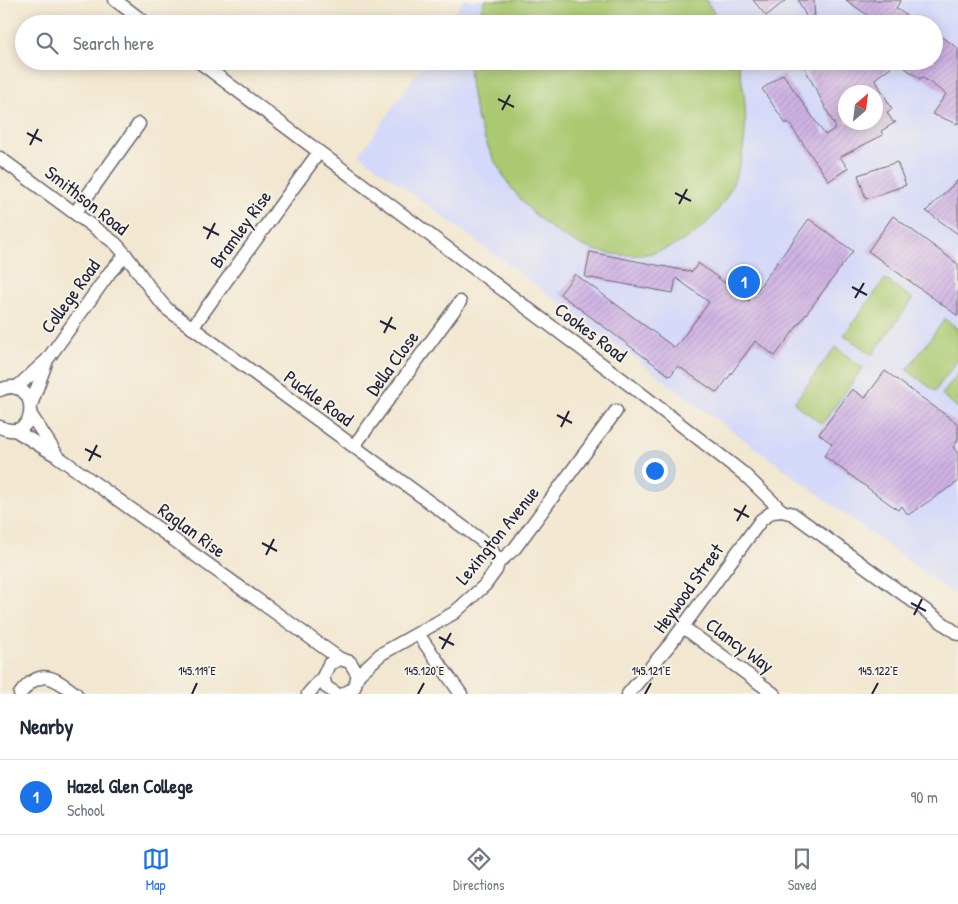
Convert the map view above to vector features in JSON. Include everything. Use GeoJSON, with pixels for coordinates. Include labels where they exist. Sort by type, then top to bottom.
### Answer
{"type":"FeatureCollection","features":[{"type":"Feature","properties":{"kind":"street"},"geometry":{"type":"LineString","coordinates":[[115,0],[135,15]]}},
{"type":"Feature","properties":{"kind":"street","name":"Cookes Road"},"geometry":{"type":"LineString","coordinates":[[210,70],[635,389],[744,474],[782,511],[793,514],[958,634]]}},
{"type":"Feature","properties":{"kind":"street"},"geometry":{"type":"LineString","coordinates":[[75,213],[139,124]]}},
{"type":"Feature","properties":{"kind":"street","name":"Bramley Rise"},"geometry":{"type":"LineString","coordinates":[[192,328],[319,152]]}},
{"type":"Feature","properties":{"kind":"street","name":"Smithson Road"},"geometry":{"type":"LineString","coordinates":[[0,158],[75,213],[126,255]]}},
{"type":"Feature","properties":{"kind":"street","name":"Puckle Road"},"geometry":{"type":"LineString","coordinates":[[126,255],[156,298],[167,309],[481,540],[490,548],[498,563]]}},
{"type":"Feature","properties":{"kind":"street","name":"College Road"},"geometry":{"type":"LineString","coordinates":[[31,410],[46,360],[110,272],[126,255]]}},
{"type":"Feature","properties":{"kind":"street","name":"Della Close"},"geometry":{"type":"LineString","coordinates":[[354,446],[460,302]]}},
{"type":"Feature","properties":{"kind":"street","name":"College Road"},"geometry":{"type":"LineString","coordinates":[[5,388],[46,360]]}},
{"type":"Feature","properties":{"kind":"street","name":"Raglan Rise"},"geometry":{"type":"LineString","coordinates":[[5,388],[26,395],[31,410],[58,456]]}},
{"type":"Feature","properties":{"kind":"street"},"geometry":{"type":"LineString","coordinates":[[6,431],[28,422],[31,410]]}},
{"type":"Feature","properties":{"kind":"street","name":"Lexington Avenue"},"geometry":{"type":"LineString","coordinates":[[358,675],[381,654],[454,613],[473,597],[492,577],[498,563],[515,548],[616,411]]}},
{"type":"Feature","properties":{"kind":"street","name":"Raglan Rise"},"geometry":{"type":"LineString","coordinates":[[6,431],[58,456],[305,636],[345,661]]}},
{"type":"Feature","properties":{"kind":"street","name":"Heywood Street"},"geometry":{"type":"LineString","coordinates":[[628,694],[653,666],[683,627],[761,520],[772,512],[782,511]]}},
{"type":"Feature","properties":{"kind":"street","name":"Clancy Way"},"geometry":{"type":"LineString","coordinates":[[683,627],[774,694]]}},
{"type":"Feature","properties":{"kind":"street"},"geometry":{"type":"LineString","coordinates":[[418,634],[461,694]]}},
{"type":"Feature","properties":{"kind":"street","name":"Raglan Rise"},"geometry":{"type":"LineString","coordinates":[[305,636],[333,692]]}},
{"type":"Feature","properties":{"kind":"street","name":"Lexington Avenue"},"geometry":{"type":"LineString","coordinates":[[324,672],[329,664],[381,654]]}},
{"type":"Feature","properties":{"kind":"street"},"geometry":{"type":"LineString","coordinates":[[345,661],[358,675],[351,692]]}},
{"type":"Feature","properties":{"kind":"street"},"geometry":{"type":"LineString","coordinates":[[309,694],[324,672]]}},
{"type":"Feature","properties":{"kind":"street"},"geometry":{"type":"LineString","coordinates":[[20,694],[35,679],[43,676],[55,679],[76,694]]}},
{"type":"Feature","properties":{"kind":"street"},"geometry":{"type":"LineString","coordinates":[[309,694],[333,692]]}},
{"type":"Feature","properties":{"kind":"shaded area"},"geometry":{"type":"Polygon","coordinates":[[[463,0],[958,0],[958,598],[360,155],[419,70],[943,70],[943,15],[454,15],[463,0]]]}},
{"type":"Feature","properties":{"kind":"green space"},"geometry":{"type":"Polygon","coordinates":[[[485,0],[706,0],[715,15],[479,15],[485,0]]]}},
{"type":"Feature","properties":{"kind":"green space"},"geometry":{"type":"Polygon","coordinates":[[[470,70],[739,70],[743,86],[745,112],[744,139],[740,164],[731,189],[717,211],[700,229],[677,244],[658,252],[644,255],[622,255],[589,248],[559,234],[533,213],[511,187],[493,158],[480,126],[472,93],[470,70]]]}},
{"type":"Feature","properties":{"kind":"green space"},"geometry":{"type":"Polygon","coordinates":[[[885,279],[913,299],[872,355],[844,335],[885,279]]]}},
{"type":"Feature","properties":{"kind":"green space"},"geometry":{"type":"Polygon","coordinates":[[[945,319],[958,329],[958,360],[935,391],[907,370],[945,319]]]}},
{"type":"Feature","properties":{"kind":"green space"},"geometry":{"type":"Polygon","coordinates":[[[835,347],[863,368],[822,424],[794,403],[835,347]]]}},
{"type":"Feature","properties":{"kind":"green space"},"geometry":{"type":"Polygon","coordinates":[[[958,373],[958,408],[942,395],[958,373]]]}},
{"type":"Feature","properties":{"kind":"building"},"geometry":{"type":"Polygon","coordinates":[[[753,0],[786,0],[767,15],[753,0]]]}},
{"type":"Feature","properties":{"kind":"building"},"geometry":{"type":"Polygon","coordinates":[[[798,0],[814,0],[815,15],[806,15],[798,0]]]}},
{"type":"Feature","properties":{"kind":"building"},"geometry":{"type":"Polygon","coordinates":[[[846,0],[901,0],[896,8],[906,15],[867,15],[846,0]]]}},
{"type":"Feature","properties":{"kind":"building"},"geometry":{"type":"Polygon","coordinates":[[[943,38],[958,48],[958,124],[932,114],[946,94],[922,77],[920,79],[908,70],[943,70],[943,38]]]}},
{"type":"Feature","properties":{"kind":"building"},"geometry":{"type":"Polygon","coordinates":[[[806,70],[887,70],[875,79],[878,85],[838,85],[838,130],[883,130],[881,131],[883,135],[840,157],[848,168],[829,181],[788,122],[786,124],[762,89],[783,74],[825,135],[836,128],[806,70]]]}},
{"type":"Feature","properties":{"kind":"building"},"geometry":{"type":"Polygon","coordinates":[[[883,93],[892,109],[887,112],[893,122],[896,122],[883,130],[883,93]]]}},
{"type":"Feature","properties":{"kind":"building"},"geometry":{"type":"Polygon","coordinates":[[[897,162],[906,185],[866,199],[858,175],[897,162]]]}},
{"type":"Feature","properties":{"kind":"building"},"geometry":{"type":"Polygon","coordinates":[[[958,180],[958,234],[926,211],[958,180]]]}},
{"type":"Feature","properties":{"kind":"building"},"geometry":{"type":"Polygon","coordinates":[[[893,216],[958,264],[958,316],[868,251],[893,216]]]}},
{"type":"Feature","properties":{"kind":"building"},"geometry":{"type":"Polygon","coordinates":[[[809,219],[853,251],[775,356],[755,341],[717,393],[678,366],[670,376],[560,294],[575,274],[675,348],[709,302],[676,278],[673,293],[585,277],[590,252],[692,272],[698,263],[749,301],[809,219]]]}},
{"type":"Feature","properties":{"kind":"building"},"geometry":{"type":"Polygon","coordinates":[[[885,371],[958,424],[958,440],[953,447],[958,453],[958,482],[908,515],[902,506],[898,510],[824,456],[832,444],[819,434],[852,389],[865,398],[885,371]]]}},
{"type":"Feature","properties":{"kind":"place","name":"Hazel Glen College"},"geometry":{"type":"Point","coordinates":[744,282]}}]}
